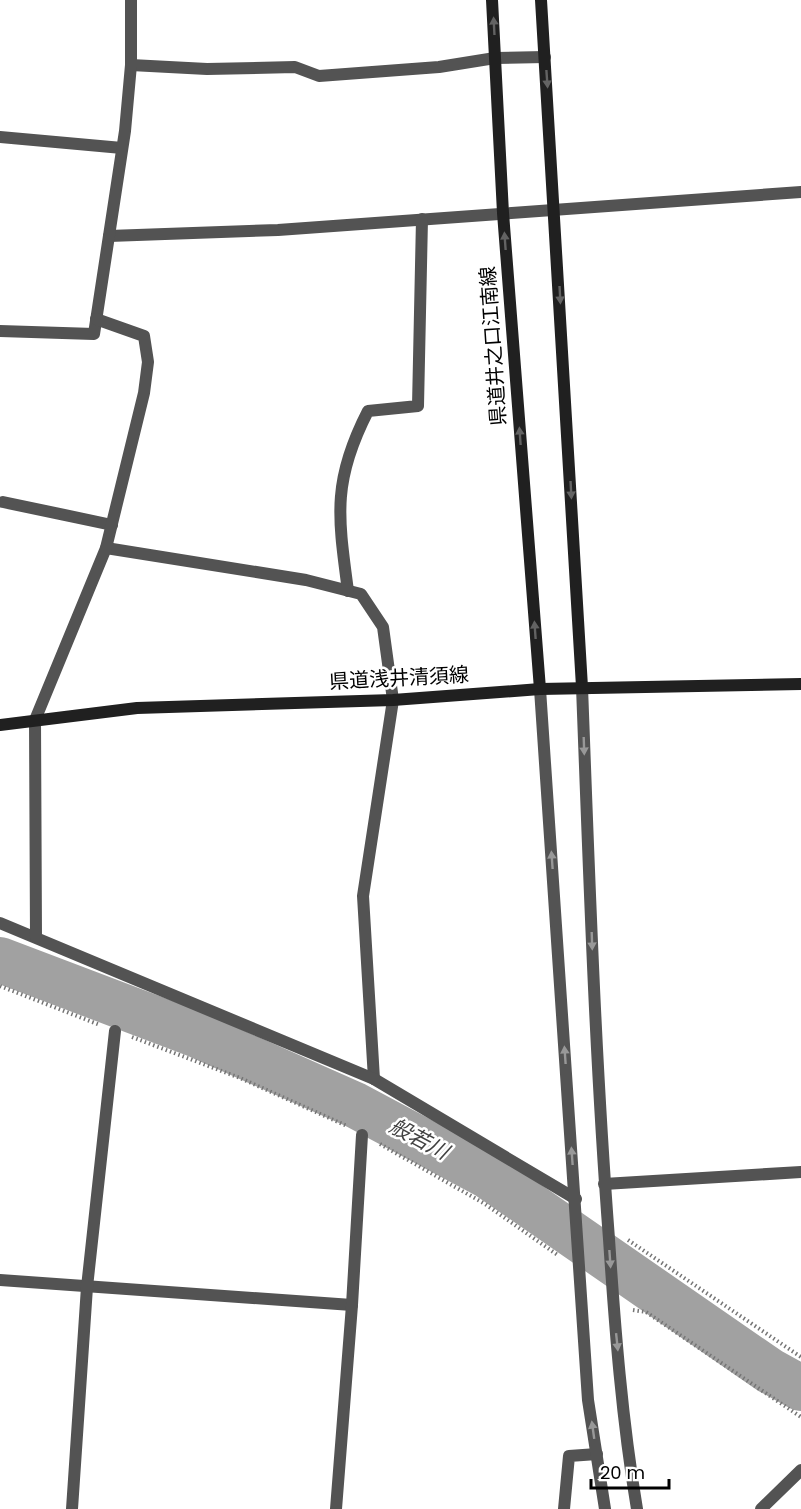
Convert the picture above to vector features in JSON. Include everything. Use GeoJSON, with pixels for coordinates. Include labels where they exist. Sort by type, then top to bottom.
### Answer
{"type":"FeatureCollection","features":[{"type":"Feature","properties":{"kind":"main road","name":"県道井之口江南線"},"geometry":{"type":"LineString","coordinates":[[492,0],[503,213],[540,688]]}},
{"type":"Feature","properties":{"kind":"main road"},"geometry":{"type":"LineString","coordinates":[[541,0],[582,687]]}},
{"type":"Feature","properties":{"kind":"main road","name":"県道浅井清須線"},"geometry":{"type":"LineString","coordinates":[[0,725],[137,708],[393,700],[540,688],[801,684]]}},
{"type":"Feature","properties":{"kind":"street"},"geometry":{"type":"LineString","coordinates":[[0,331],[94,334],[122,148],[131,65],[131,0]]}},
{"type":"Feature","properties":{"kind":"street"},"geometry":{"type":"LineString","coordinates":[[131,65],[207,69],[295,67],[319,76],[439,67],[495,58],[545,57]]}},
{"type":"Feature","properties":{"kind":"street"},"geometry":{"type":"LineString","coordinates":[[0,137],[122,148]]}},
{"type":"Feature","properties":{"kind":"street"},"geometry":{"type":"LineString","coordinates":[[109,236],[278,230],[555,208],[801,192]]}},
{"type":"Feature","properties":{"kind":"street"},"geometry":{"type":"LineString","coordinates":[[348,591],[341,540],[339,490],[350,446],[368,411],[418,406],[422,219]]}},
{"type":"Feature","properties":{"kind":"street"},"geometry":{"type":"LineString","coordinates":[[36,937],[35,720],[106,548],[144,393],[148,362],[144,336],[96,319]]}},
{"type":"Feature","properties":{"kind":"street"},"geometry":{"type":"LineString","coordinates":[[3,502],[112,525]]}},
{"type":"Feature","properties":{"kind":"street"},"geometry":{"type":"LineString","coordinates":[[106,548],[306,580],[361,594],[383,627],[393,700],[363,896],[374,1079]]}},
{"type":"Feature","properties":{"kind":"street"},"geometry":{"type":"LineString","coordinates":[[582,687],[604,1184],[614,1307],[637,1509]]}},
{"type":"Feature","properties":{"kind":"street"},"geometry":{"type":"LineString","coordinates":[[540,688],[588,1400],[605,1509]]}},
{"type":"Feature","properties":{"kind":"street"},"geometry":{"type":"LineString","coordinates":[[0,923],[374,1079],[576,1199]]}},
{"type":"Feature","properties":{"kind":"street"},"geometry":{"type":"LineString","coordinates":[[72,1509],[87,1287],[115,1031]]}},
{"type":"Feature","properties":{"kind":"street"},"geometry":{"type":"LineString","coordinates":[[336,1509],[352,1305],[362,1135]]}},
{"type":"Feature","properties":{"kind":"street"},"geometry":{"type":"LineString","coordinates":[[604,1184],[801,1172]]}},
{"type":"Feature","properties":{"kind":"street"},"geometry":{"type":"LineString","coordinates":[[0,1280],[352,1305]]}},
{"type":"Feature","properties":{"kind":"street"},"geometry":{"type":"LineString","coordinates":[[564,1509],[569,1456],[597,1454]]}},
{"type":"Feature","properties":{"kind":"street"},"geometry":{"type":"LineString","coordinates":[[761,1509],[801,1470]]}},
{"type":"Feature","properties":{"kind":"path"},"geometry":{"type":"LineString","coordinates":[[0,986],[240,1078],[332,1118],[476,1199],[580,1265]]}},
{"type":"Feature","properties":{"kind":"path"},"geometry":{"type":"LineString","coordinates":[[608,1231],[801,1357]]}},
{"type":"Feature","properties":{"kind":"path"},"geometry":{"type":"LineString","coordinates":[[614,1307],[646,1312],[801,1418]]}},
{"type":"Feature","properties":{"kind":"waterway","name":"般若川"},"geometry":{"type":"LineString","coordinates":[[0,960],[195,1034],[355,1105],[488,1176],[770,1371],[801,1388]]}}]}
